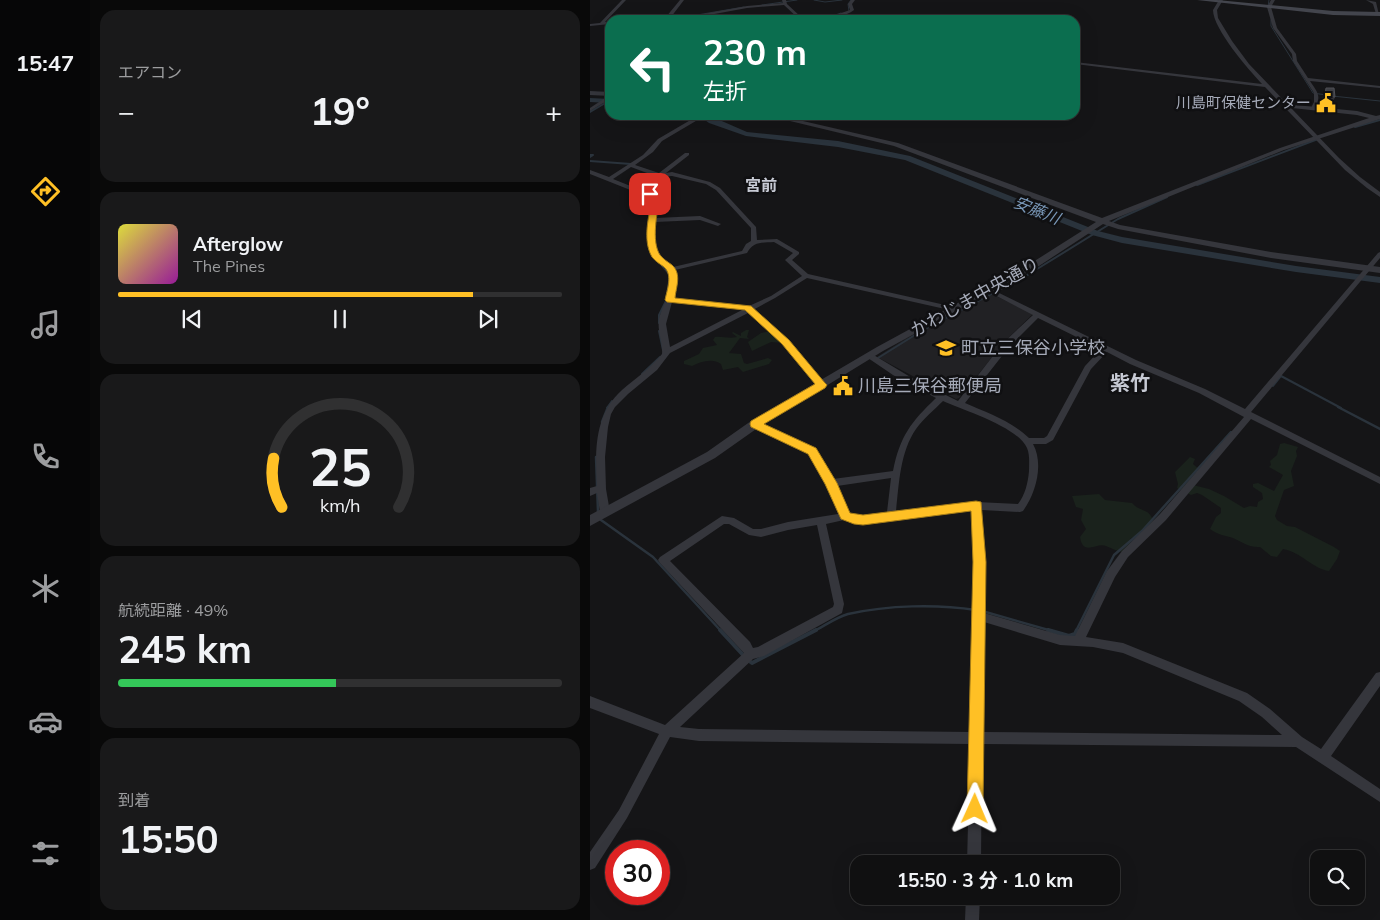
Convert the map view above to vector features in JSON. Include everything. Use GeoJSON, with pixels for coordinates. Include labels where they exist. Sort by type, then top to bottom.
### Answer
{"type":"FeatureCollection","features":[{"type":"Feature","properties":{"kind":"main road"},"geometry":{"type":"LineString","coordinates":[[1200,0],[1333,13],[1379,14]]}},
{"type":"Feature","properties":{"kind":"street"},"geometry":{"type":"LineString","coordinates":[[610,15],[624,0]]}},
{"type":"Feature","properties":{"kind":"street"},"geometry":{"type":"LineString","coordinates":[[669,15],[682,0]]}},
{"type":"Feature","properties":{"kind":"street"},"geometry":{"type":"LineString","coordinates":[[838,15],[852,10],[850,4],[853,0]]}},
{"type":"Feature","properties":{"kind":"street"},"geometry":{"type":"LineString","coordinates":[[1273,0],[1269,7],[1274,27],[1288,49],[1294,54],[1295,61],[1317,96],[1312,109]]}},
{"type":"Feature","properties":{"kind":"street"},"geometry":{"type":"LineString","coordinates":[[1368,0],[1375,3],[1379,14]]}},
{"type":"Feature","properties":{"kind":"street"},"geometry":{"type":"LineString","coordinates":[[1220,1],[1215,10],[1216,16],[1228,39],[1266,86],[1315,137],[1362,181],[1380,195]]}},
{"type":"Feature","properties":{"kind":"street"},"geometry":{"type":"LineString","coordinates":[[694,15],[784,2],[797,15]]}},
{"type":"Feature","properties":{"kind":"street"},"geometry":{"type":"LineString","coordinates":[[600,25],[605,20]]}},
{"type":"Feature","properties":{"kind":"street"},"geometry":{"type":"LineString","coordinates":[[590,25],[605,24]]}},
{"type":"Feature","properties":{"kind":"street"},"geometry":{"type":"LineString","coordinates":[[1080,64],[1266,86]]}},
{"type":"Feature","properties":{"kind":"street"},"geometry":{"type":"LineString","coordinates":[[1308,79],[1380,87]]}},
{"type":"Feature","properties":{"kind":"street"},"geometry":{"type":"LineString","coordinates":[[590,93],[605,95]]}},
{"type":"Feature","properties":{"kind":"street"},"geometry":{"type":"LineString","coordinates":[[590,110],[605,100]]}},
{"type":"Feature","properties":{"kind":"street"},"geometry":{"type":"LineString","coordinates":[[1285,106],[1357,113],[1378,117]]}},
{"type":"Feature","properties":{"kind":"street","name":"かわじま中央通り"},"geometry":{"type":"LineString","coordinates":[[590,521],[711,455],[755,424],[868,356],[1036,264],[1098,224],[1184,187],[1315,137],[1378,117]]}},
{"type":"Feature","properties":{"kind":"street"},"geometry":{"type":"LineString","coordinates":[[610,179],[657,145],[660,140],[694,120]]}},
{"type":"Feature","properties":{"kind":"street"},"geometry":{"type":"LineString","coordinates":[[790,120],[896,144],[1098,224],[1233,249],[1380,270]]}},
{"type":"Feature","properties":{"kind":"street"},"geometry":{"type":"LineString","coordinates":[[650,194],[660,174],[687,154]]}},
{"type":"Feature","properties":{"kind":"street"},"geometry":{"type":"LineString","coordinates":[[630,165],[660,174],[672,174],[703,182],[718,189],[752,225],[754,242]]}},
{"type":"Feature","properties":{"kind":"street"},"geometry":{"type":"LineString","coordinates":[[590,172],[650,194],[656,198],[651,240],[656,257],[672,269],[674,276],[670,300],[663,316],[662,324],[662,335],[667,351]]}},
{"type":"Feature","properties":{"kind":"street"},"geometry":{"type":"LineString","coordinates":[[652,220],[700,218],[718,224]]}},
{"type":"Feature","properties":{"kind":"street"},"geometry":{"type":"LineString","coordinates":[[672,269],[745,252],[748,245],[754,242],[775,240],[797,253],[788,260],[806,276],[954,309]]}},
{"type":"Feature","properties":{"kind":"street"},"geometry":{"type":"LineString","coordinates":[[1078,641],[1111,574],[1124,554],[1163,517],[1380,254]]}},
{"type":"Feature","properties":{"kind":"street"},"geometry":{"type":"LineString","coordinates":[[605,512],[600,489],[601,452],[610,407],[663,358],[667,351],[749,309],[806,276]]}},
{"type":"Feature","properties":{"kind":"street"},"geometry":{"type":"LineString","coordinates":[[989,290],[1105,349],[1202,391],[1380,481]]}},
{"type":"Feature","properties":{"kind":"street"},"geometry":{"type":"LineString","coordinates":[[670,300],[744,306],[786,342],[821,385]]}},
{"type":"Feature","properties":{"kind":"street"},"geometry":{"type":"LineString","coordinates":[[960,404],[999,352],[1038,314]]}},
{"type":"Feature","properties":{"kind":"street"},"geometry":{"type":"LineString","coordinates":[[1028,441],[1046,441],[1050,438],[1088,368],[1105,349]]}},
{"type":"Feature","properties":{"kind":"street"},"geometry":{"type":"LineString","coordinates":[[750,654],[746,646],[663,560],[722,520],[732,520],[754,534],[762,534],[798,524],[821,522],[845,516],[854,520],[863,520],[976,506],[1020,508],[1024,504],[1034,466],[1033,450],[1028,441],[1002,424],[942,397],[868,356]]}},
{"type":"Feature","properties":{"kind":"street"},"geometry":{"type":"LineString","coordinates":[[891,516],[897,474],[911,430],[942,397]]}},
{"type":"Feature","properties":{"kind":"street"},"geometry":{"type":"LineString","coordinates":[[755,424],[812,451],[831,483],[845,516]]}},
{"type":"Feature","properties":{"kind":"street"},"geometry":{"type":"LineString","coordinates":[[831,483],[897,474]]}},
{"type":"Feature","properties":{"kind":"street"},"geometry":{"type":"LineString","coordinates":[[590,492],[600,489]]}},
{"type":"Feature","properties":{"kind":"street"},"geometry":{"type":"LineString","coordinates":[[974,855],[980,562],[976,506]]}},
{"type":"Feature","properties":{"kind":"street"},"geometry":{"type":"LineString","coordinates":[[590,863],[623,814],[667,731],[750,654],[760,652],[838,610],[839,604],[821,522]]}},
{"type":"Feature","properties":{"kind":"street"},"geometry":{"type":"LineString","coordinates":[[978,616],[1060,640],[1124,648],[1243,697],[1266,713],[1298,741],[1380,796]]}},
{"type":"Feature","properties":{"kind":"street"},"geometry":{"type":"LineString","coordinates":[[1323,757],[1380,677]]}},
{"type":"Feature","properties":{"kind":"street"},"geometry":{"type":"LineString","coordinates":[[590,702],[667,731],[699,735],[1298,741]]}},
{"type":"Feature","properties":{"kind":"street"},"geometry":{"type":"LineString","coordinates":[[972,920],[973,905]]}},
{"type":"Feature","properties":{"kind":"shaded area","name":"町立三保谷小学校"},"geometry":{"type":"Polygon","coordinates":[[[992,294],[1033,314],[1006,340],[959,398],[956,399],[877,357],[905,339],[992,294]]]}},
{"type":"Feature","properties":{"kind":"shaded area"},"geometry":{"type":"Polygon","coordinates":[[[749,330],[747,337],[749,339],[740,338],[729,353],[741,354],[744,363],[747,364],[768,358],[772,360],[769,364],[743,372],[738,367],[723,370],[721,364],[714,361],[692,366],[684,364],[684,361],[699,354],[703,348],[717,345],[713,340],[715,337],[737,337],[733,332],[741,336],[741,333],[749,330]]]}},
{"type":"Feature","properties":{"kind":"shaded area"},"geometry":{"type":"Polygon","coordinates":[[[771,331],[785,343],[771,342],[752,351],[748,342],[761,333],[771,331]]]}},
{"type":"Feature","properties":{"kind":"shaded area"},"geometry":{"type":"Polygon","coordinates":[[[1284,443],[1298,447],[1296,451],[1297,456],[1291,471],[1294,486],[1284,490],[1275,516],[1277,520],[1287,526],[1295,527],[1340,551],[1329,571],[1323,570],[1289,551],[1283,549],[1277,557],[1271,556],[1260,547],[1249,546],[1233,538],[1216,533],[1210,529],[1216,517],[1221,513],[1221,508],[1202,495],[1197,493],[1191,495],[1177,488],[1175,472],[1190,457],[1195,459],[1193,464],[1200,470],[1189,484],[1209,489],[1244,508],[1250,506],[1257,507],[1258,502],[1263,499],[1262,493],[1253,487],[1253,484],[1258,483],[1274,491],[1283,475],[1269,467],[1271,465],[1270,461],[1277,455],[1280,444],[1284,443]]]}},
{"type":"Feature","properties":{"kind":"shaded area"},"geometry":{"type":"Polygon","coordinates":[[[1099,494],[1105,500],[1132,503],[1152,517],[1153,521],[1146,530],[1130,539],[1130,544],[1122,552],[1102,545],[1087,548],[1082,543],[1080,537],[1086,529],[1081,520],[1083,509],[1076,507],[1072,496],[1099,494]]]}},
{"type":"Feature","properties":{"kind":"building"},"geometry":{"type":"Polygon","coordinates":[[[1326,88],[1334,88],[1335,97],[1325,96],[1326,88]]]}},
{"type":"Feature","properties":{"kind":"waterway"},"geometry":{"type":"LineString","coordinates":[[762,5],[797,0]]}},
{"type":"Feature","properties":{"kind":"waterway"},"geometry":{"type":"LineString","coordinates":[[814,0],[825,2],[842,0]]}},
{"type":"Feature","properties":{"kind":"waterway"},"geometry":{"type":"LineString","coordinates":[[849,11],[848,4],[851,0]]}},
{"type":"Feature","properties":{"kind":"waterway"},"geometry":{"type":"LineString","coordinates":[[1268,7],[1269,0]]}},
{"type":"Feature","properties":{"kind":"waterway"},"geometry":{"type":"LineString","coordinates":[[697,15],[744,7]]}},
{"type":"Feature","properties":{"kind":"waterway"},"geometry":{"type":"LineString","coordinates":[[835,15],[841,13]]}},
{"type":"Feature","properties":{"kind":"waterway"},"geometry":{"type":"LineString","coordinates":[[1271,20],[1271,26],[1313,93],[1326,95]]}},
{"type":"Feature","properties":{"kind":"waterway"},"geometry":{"type":"LineString","coordinates":[[1332,96],[1380,101]]}},
{"type":"Feature","properties":{"kind":"waterway","name":"安藤川"},"geometry":{"type":"LineString","coordinates":[[590,100],[605,101]]}},
{"type":"Feature","properties":{"kind":"waterway"},"geometry":{"type":"LineString","coordinates":[[590,112],[605,103]]}},
{"type":"Feature","properties":{"kind":"waterway","name":"安藤川"},"geometry":{"type":"LineString","coordinates":[[710,120],[746,134],[838,144],[907,158],[1095,233],[1122,240],[1296,269],[1380,280]]}},
{"type":"Feature","properties":{"kind":"waterway"},"geometry":{"type":"LineString","coordinates":[[1355,127],[1380,120]]}},
{"type":"Feature","properties":{"kind":"waterway"},"geometry":{"type":"LineString","coordinates":[[1197,185],[1318,139]]}},
{"type":"Feature","properties":{"kind":"waterway"},"geometry":{"type":"LineString","coordinates":[[590,155],[593,155],[590,157]]}},
{"type":"Feature","properties":{"kind":"waterway"},"geometry":{"type":"LineString","coordinates":[[590,161],[631,164]]}},
{"type":"Feature","properties":{"kind":"waterway"},"geometry":{"type":"LineString","coordinates":[[651,208],[652,197]]}},
{"type":"Feature","properties":{"kind":"waterway"},"geometry":{"type":"LineString","coordinates":[[878,358],[923,330],[1029,274],[1118,219],[1167,197]]}},
{"type":"Feature","properties":{"kind":"waterway"},"geometry":{"type":"LineString","coordinates":[[650,248],[670,275],[666,301],[659,315],[659,323]]}},
{"type":"Feature","properties":{"kind":"waterway"},"geometry":{"type":"LineString","coordinates":[[659,331],[663,350]]}},
{"type":"Feature","properties":{"kind":"waterway"},"geometry":{"type":"LineString","coordinates":[[642,374],[660,357]]}},
{"type":"Feature","properties":{"kind":"waterway"},"geometry":{"type":"LineString","coordinates":[[1273,386],[1281,376],[1341,408]]}},
{"type":"Feature","properties":{"kind":"waterway"},"geometry":{"type":"LineString","coordinates":[[607,408],[612,401]]}},
{"type":"Feature","properties":{"kind":"waterway"},"geometry":{"type":"LineString","coordinates":[[602,422],[608,407]]}},
{"type":"Feature","properties":{"kind":"waterway"},"geometry":{"type":"LineString","coordinates":[[1338,407],[1380,429]]}},
{"type":"Feature","properties":{"kind":"waterway"},"geometry":{"type":"LineString","coordinates":[[1076,631],[1114,555],[1142,531],[1231,432]]}},
{"type":"Feature","properties":{"kind":"waterway"},"geometry":{"type":"LineString","coordinates":[[596,457],[598,512]]}},
{"type":"Feature","properties":{"kind":"waterway"},"geometry":{"type":"LineString","coordinates":[[600,517],[601,520],[653,557],[721,631]]}},
{"type":"Feature","properties":{"kind":"waterway"},"geometry":{"type":"LineString","coordinates":[[814,631],[844,615],[863,611],[929,606],[976,610]]}},
{"type":"Feature","properties":{"kind":"waterway"},"geometry":{"type":"LineString","coordinates":[[982,611],[1052,631]]}},
{"type":"Feature","properties":{"kind":"waterway"},"geometry":{"type":"LineString","coordinates":[[720,630],[744,656]]}},
{"type":"Feature","properties":{"kind":"waterway"},"geometry":{"type":"LineString","coordinates":[[748,660],[752,663],[816,630]]}},
{"type":"Feature","properties":{"kind":"waterway"},"geometry":{"type":"LineString","coordinates":[[1048,630],[1069,636],[1075,634],[1077,630]]}},
{"type":"Feature","properties":{"kind":"place","name":"川島町保健センター"},"geometry":{"type":"Point","coordinates":[1326,103]}},
{"type":"Feature","properties":{"kind":"place","name":"町立三保谷小学校"},"geometry":{"type":"Point","coordinates":[946,348]}},
{"type":"Feature","properties":{"kind":"place","name":"川島三保谷郵便局"},"geometry":{"type":"Point","coordinates":[843,386]}},
{"type":"Feature","properties":{"kind":"district","name":"宮前"},"geometry":{"type":"Point","coordinates":[761,185]}},
{"type":"Feature","properties":{"kind":"district","name":"紫竹"},"geometry":{"type":"Point","coordinates":[1130,383]}},
{"type":"Feature","properties":{"kind":"route"},"geometry":{"type":"LineString","coordinates":[[650,194],[656,198],[651,224],[653,247],[656,257],[672,269],[674,276],[670,300],[744,306],[786,342],[821,385],[755,424],[812,451],[831,483],[845,516],[854,520],[863,520],[976,506],[980,562],[975,809]]}}]}
